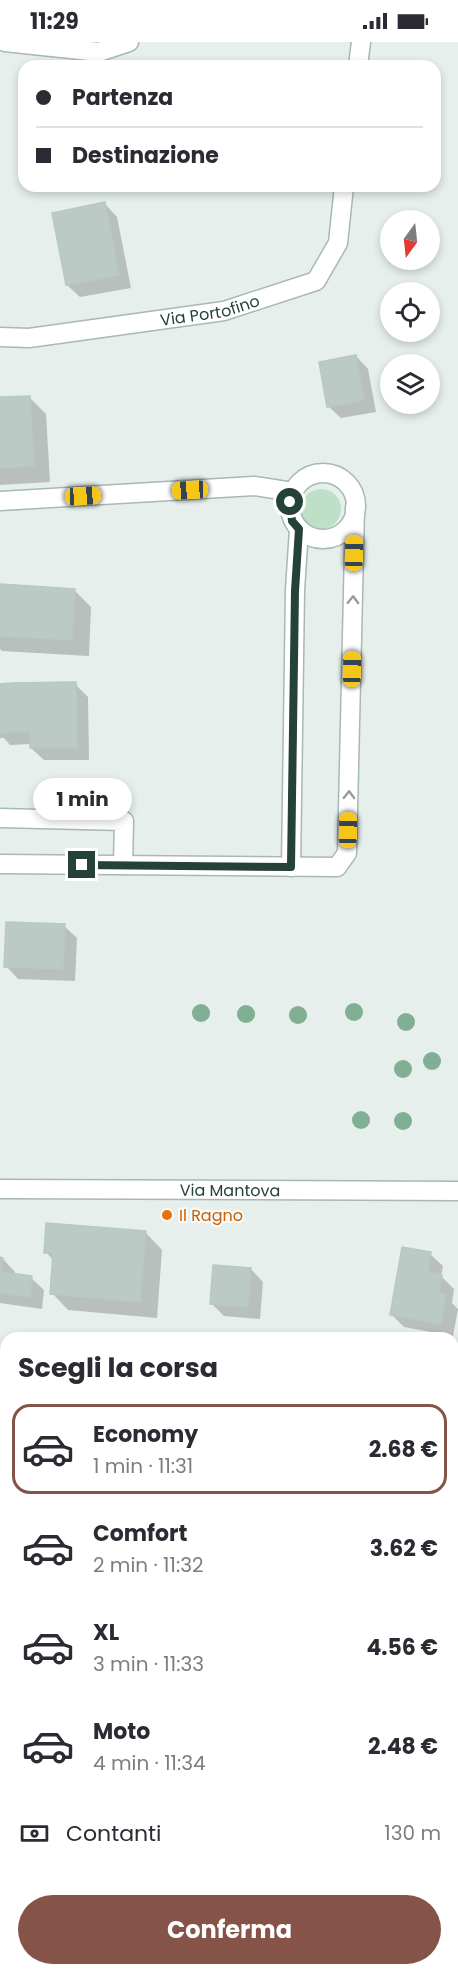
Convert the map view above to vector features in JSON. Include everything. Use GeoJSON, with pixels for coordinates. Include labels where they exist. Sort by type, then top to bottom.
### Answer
{"type":"FeatureCollection","features":[{"type":"Feature","properties":{"kind":"street"},"geometry":{"type":"LineString","coordinates":[[5,42],[99,52],[129,42]]}},
{"type":"Feature","properties":{"kind":"street"},"geometry":{"type":"LineString","coordinates":[[359,60],[361,42]]}},
{"type":"Feature","properties":{"kind":"street","name":"Via Portofino"},"geometry":{"type":"LineString","coordinates":[[0,337],[29,338],[224,311],[316,281],[338,243],[343,192]]}},
{"type":"Feature","properties":{"kind":"street"},"geometry":{"type":"LineString","coordinates":[[0,864],[337,867],[347,853],[355,507],[353,494],[348,485],[339,477],[318,473],[299,483],[292,492],[290,502],[292,521],[299,529],[307,536],[326,539],[336,536],[351,524],[355,507]]}},
{"type":"Feature","properties":{"kind":"street"},"geometry":{"type":"LineString","coordinates":[[0,501],[254,486],[292,492]]}},
{"type":"Feature","properties":{"kind":"street"},"geometry":{"type":"LineString","coordinates":[[291,867],[295,602],[299,529]]}},
{"type":"Feature","properties":{"kind":"street"},"geometry":{"type":"LineString","coordinates":[[0,818],[124,820],[123,865]]}},
{"type":"Feature","properties":{"kind":"street","name":"Via Mantova"},"geometry":{"type":"LineString","coordinates":[[0,1189],[458,1191]]}},
{"type":"Feature","properties":{"kind":"green space"},"geometry":{"type":"Polygon","coordinates":[[[321,489],[335,495],[341,509],[335,523],[321,529],[307,523],[301,509],[307,495],[321,489]]]}},
{"type":"Feature","properties":{"kind":"building"},"geometry":{"type":"Polygon","coordinates":[[[105,202],[119,275],[66,285],[52,213],[105,202]]]}},
{"type":"Feature","properties":{"kind":"building"},"geometry":{"type":"Polygon","coordinates":[[[356,355],[364,400],[327,407],[319,362],[356,355]]]}},
{"type":"Feature","properties":{"kind":"building"},"geometry":{"type":"Polygon","coordinates":[[[30,396],[34,466],[0,468],[0,397],[30,396]]]}},
{"type":"Feature","properties":{"kind":"building"},"geometry":{"type":"Polygon","coordinates":[[[0,584],[75,589],[72,640],[0,636],[0,584]]]}},
{"type":"Feature","properties":{"kind":"building"},"geometry":{"type":"Polygon","coordinates":[[[76,682],[77,748],[30,748],[30,732],[14,732],[12,683],[76,682]]]}},
{"type":"Feature","properties":{"kind":"building"},"geometry":{"type":"Polygon","coordinates":[[[12,683],[14,732],[0,733],[0,684],[12,683]]]}},
{"type":"Feature","properties":{"kind":"building"},"geometry":{"type":"Polygon","coordinates":[[[6,922],[65,924],[63,969],[4,967],[6,922]]]}},
{"type":"Feature","properties":{"kind":"building"},"geometry":{"type":"Polygon","coordinates":[[[46,1223],[146,1231],[140,1302],[50,1294],[53,1253],[44,1253],[46,1223]]]}},
{"type":"Feature","properties":{"kind":"building"},"geometry":{"type":"Polygon","coordinates":[[[402,1247],[431,1252],[428,1272],[442,1275],[439,1293],[446,1295],[441,1324],[390,1315],[402,1247]]]}},
{"type":"Feature","properties":{"kind":"building"},"geometry":{"type":"Polygon","coordinates":[[[0,1257],[3,1258],[1,1272],[32,1276],[30,1297],[0,1293],[0,1257]]]}},
{"type":"Feature","properties":{"kind":"building"},"geometry":{"type":"Polygon","coordinates":[[[213,1265],[251,1268],[248,1307],[210,1304],[213,1265]]]}},
{"type":"Feature","properties":{"kind":"place","name":"Il Ragno"},"geometry":{"type":"Point","coordinates":[167,1215]}},
{"type":"Feature","properties":{"kind":"route"},"geometry":{"type":"LineString","coordinates":[[82,865],[291,867],[295,591],[299,529],[292,521],[290,502]]}}]}
